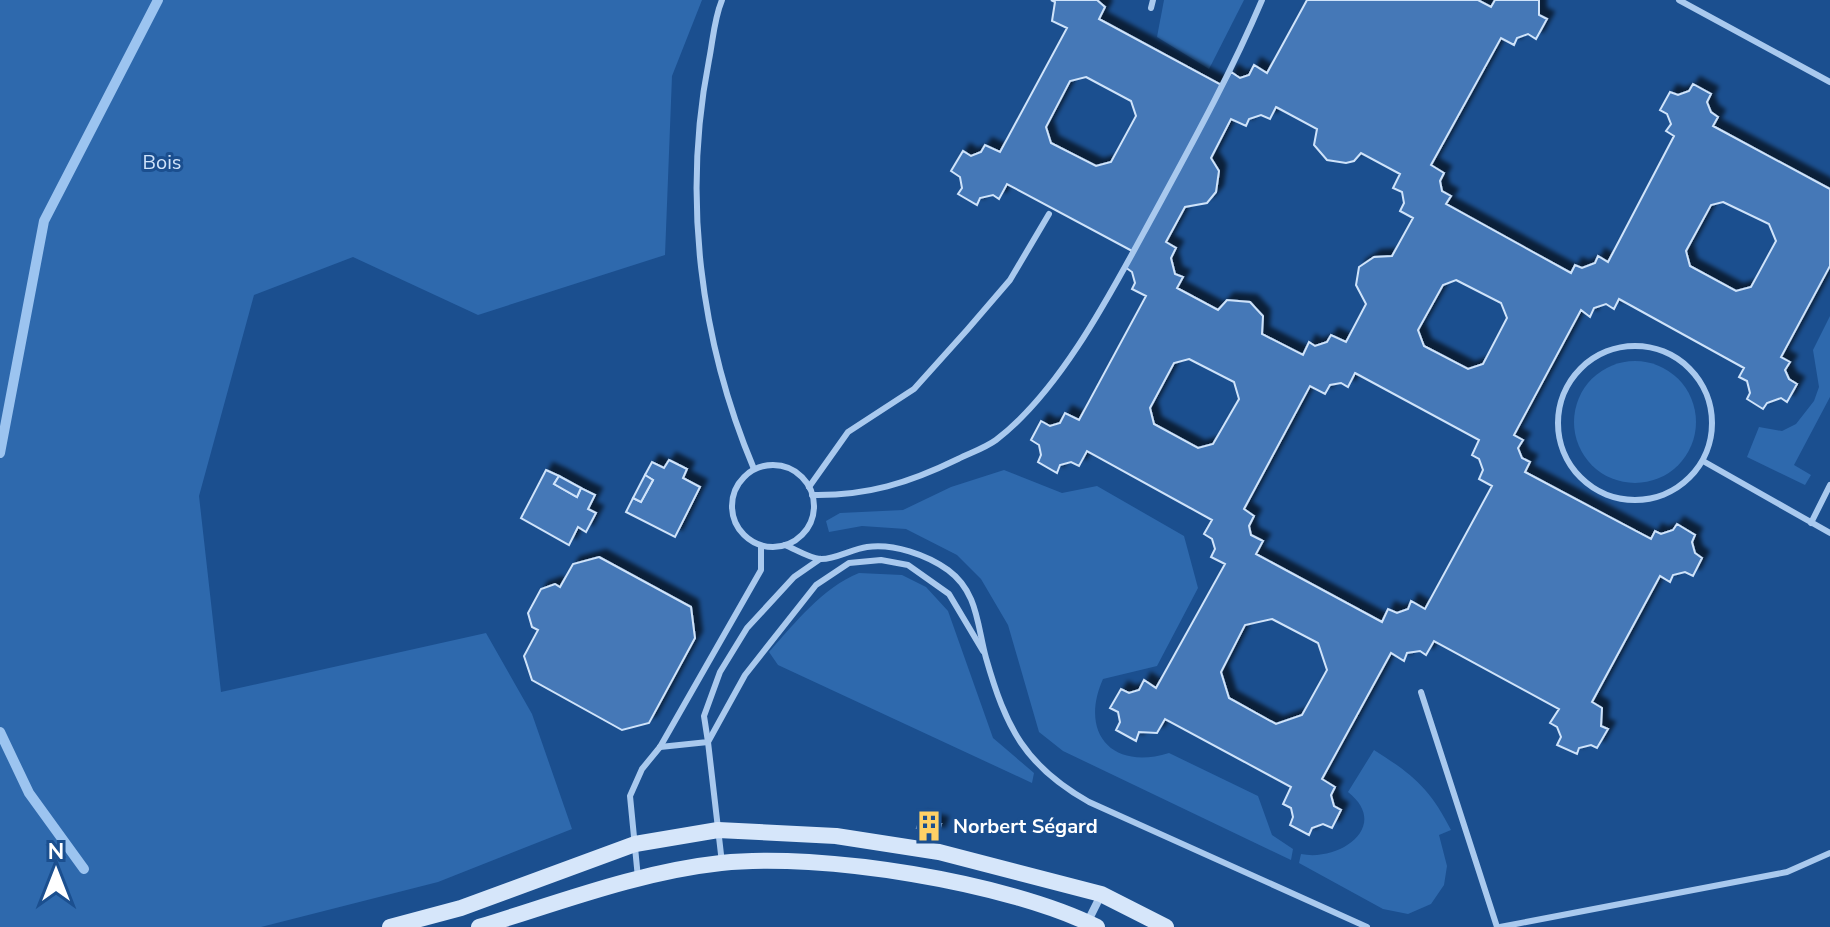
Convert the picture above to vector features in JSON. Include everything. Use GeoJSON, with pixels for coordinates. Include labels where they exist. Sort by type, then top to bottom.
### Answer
{"type":"FeatureCollection","features":[{"type":"Feature","properties":{"kind":"main road"},"geometry":{"type":"LineString","coordinates":[[390,927],[489,898],[635,844],[718,830],[836,836],[908,847],[1101,894],[1166,927]]}},
{"type":"Feature","properties":{"kind":"main road"},"geometry":{"type":"LineString","coordinates":[[489,926],[638,878],[722,863],[818,863],[898,871],[999,893],[1090,925]]}},
{"type":"Feature","properties":{"kind":"street"},"geometry":{"type":"LineString","coordinates":[[1090,925],[1101,894]]}},
{"type":"Feature","properties":{"kind":"street"},"geometry":{"type":"LineString","coordinates":[[489,898],[489,926]]}},
{"type":"Feature","properties":{"kind":"lane"},"geometry":{"type":"LineString","coordinates":[[722,0],[699,109],[695,210],[709,323],[732,418],[754,469]]}},
{"type":"Feature","properties":{"kind":"lane"},"geometry":{"type":"LineString","coordinates":[[1151,8],[1153,0]]}},
{"type":"Feature","properties":{"kind":"lane"},"geometry":{"type":"LineString","coordinates":[[812,495],[852,496],[918,478],[995,441],[1032,404],[1079,345],[1119,278],[1231,72],[1262,0]]}},
{"type":"Feature","properties":{"kind":"lane"},"geometry":{"type":"LineString","coordinates":[[1679,0],[1830,82]]}},
{"type":"Feature","properties":{"kind":"lane"},"geometry":{"type":"LineString","coordinates":[[809,487],[848,432],[914,389],[967,330],[1010,280],[1049,214]]}},
{"type":"Feature","properties":{"kind":"lane"},"geometry":{"type":"LineString","coordinates":[[1643,346],[1667,352],[1689,366],[1704,387],[1712,411],[1712,437],[1703,461],[1687,480],[1665,494],[1640,500],[1615,498],[1592,487],[1573,469],[1561,447],[1557,422],[1562,397],[1574,374],[1593,357],[1617,347],[1643,346]]}},
{"type":"Feature","properties":{"kind":"lane"},"geometry":{"type":"LineString","coordinates":[[1703,461],[1830,533]]}},
{"type":"Feature","properties":{"kind":"lane"},"geometry":{"type":"LineString","coordinates":[[766,465],[791,469],[809,487],[812,520],[797,539],[785,545],[761,546],[738,529],[731,503],[742,478],[754,469],[766,465]]}},
{"type":"Feature","properties":{"kind":"lane"},"geometry":{"type":"LineString","coordinates":[[1811,523],[1830,485]]}},
{"type":"Feature","properties":{"kind":"lane"},"geometry":{"type":"LineString","coordinates":[[785,545],[820,559]]}},
{"type":"Feature","properties":{"kind":"lane"},"geometry":{"type":"LineString","coordinates":[[638,878],[630,796],[642,769],[660,747],[761,570],[761,546]]}},
{"type":"Feature","properties":{"kind":"lane"},"geometry":{"type":"LineString","coordinates":[[722,863],[704,716],[720,672],[747,628],[794,577],[820,559],[870,546],[916,553],[949,571],[971,597],[986,657],[1010,723],[1027,754],[1054,782],[1116,815],[1367,927]]}},
{"type":"Feature","properties":{"kind":"lane"},"geometry":{"type":"LineString","coordinates":[[708,742],[745,675],[784,624],[816,585],[849,563],[881,560],[908,565],[930,579],[949,594],[986,657]]}},
{"type":"Feature","properties":{"kind":"lane"},"geometry":{"type":"LineString","coordinates":[[1421,692],[1498,927],[1787,872],[1830,853]]}},
{"type":"Feature","properties":{"kind":"lane"},"geometry":{"type":"LineString","coordinates":[[660,747],[708,742]]}},
{"type":"Feature","properties":{"kind":"green space","name":"Bois"},"geometry":{"type":"Polygon","coordinates":[[[0,0],[702,0],[672,76],[665,255],[478,315],[353,257],[254,295],[199,496],[221,692],[486,633],[532,714],[572,829],[438,882],[261,927],[0,927],[0,0]]]}},
{"type":"Feature","properties":{"kind":"green space"},"geometry":{"type":"Polygon","coordinates":[[[1164,0],[1244,0],[1209,69],[1157,37],[1164,0]]]}},
{"type":"Feature","properties":{"kind":"green space"},"geometry":{"type":"Polygon","coordinates":[[[1830,316],[1830,397],[1794,465],[1811,475],[1805,485],[1747,457],[1759,427],[1782,431],[1796,424],[1814,401],[1819,387],[1813,350],[1830,316]]]}},
{"type":"Feature","properties":{"kind":"green space"},"geometry":{"type":"Polygon","coordinates":[[[1635,361],[1658,365],[1678,379],[1692,399],[1696,422],[1692,445],[1678,465],[1658,479],[1635,483],[1612,479],[1592,465],[1578,445],[1574,422],[1578,399],[1592,379],[1612,365],[1635,361]]]}},
{"type":"Feature","properties":{"kind":"green space"},"geometry":{"type":"Polygon","coordinates":[[[1004,470],[1062,493],[1097,486],[1184,536],[1198,588],[1157,666],[1103,679],[1095,716],[1098,731],[1117,752],[1131,757],[1169,753],[1258,796],[1272,835],[1293,849],[1291,860],[1063,751],[1039,732],[1008,625],[981,579],[957,555],[906,529],[862,526],[829,532],[826,521],[840,513],[903,510],[951,487],[1004,470]]]}},
{"type":"Feature","properties":{"kind":"green space"},"geometry":{"type":"Polygon","coordinates":[[[859,573],[902,575],[926,587],[948,611],[993,738],[1034,773],[1032,783],[778,665],[769,652],[821,597],[859,573]]]}},
{"type":"Feature","properties":{"kind":"green space"},"geometry":{"type":"Polygon","coordinates":[[[1374,750],[1419,783],[1451,830],[1439,835],[1447,866],[1444,885],[1431,904],[1408,914],[1383,909],[1299,863],[1301,854],[1316,855],[1344,847],[1362,829],[1364,817],[1360,805],[1348,792],[1374,750]]]}},
{"type":"Feature","properties":{"kind":"building"},"geometry":{"type":"Polygon","coordinates":[[[1051,0],[1097,0],[1105,7],[1099,19],[1223,86],[1231,72],[1240,78],[1249,75],[1254,65],[1267,73],[1307,0],[1478,0],[1491,7],[1495,0],[1539,0],[1539,15],[1547,19],[1536,39],[1528,34],[1517,38],[1514,45],[1501,38],[1431,165],[1444,173],[1440,181],[1442,191],[1451,196],[1446,204],[1571,273],[1575,265],[1582,268],[1595,263],[1598,256],[1608,262],[1674,136],[1666,131],[1671,124],[1667,114],[1660,110],[1670,92],[1678,95],[1689,91],[1693,84],[1711,94],[1707,102],[1711,112],[1718,117],[1713,126],[1830,189],[1830,266],[1781,357],[1790,362],[1785,370],[1789,379],[1797,384],[1787,402],[1781,398],[1767,403],[1763,409],[1747,399],[1750,393],[1747,381],[1739,377],[1744,368],[1619,299],[1614,309],[1606,304],[1594,308],[1590,317],[1581,310],[1514,435],[1523,440],[1518,448],[1522,458],[1530,462],[1525,472],[1651,539],[1655,531],[1661,534],[1673,530],[1677,524],[1695,535],[1692,542],[1695,553],[1702,558],[1693,576],[1685,572],[1673,575],[1670,582],[1660,576],[1592,702],[1602,708],[1601,726],[1608,729],[1597,748],[1591,745],[1579,748],[1577,754],[1557,745],[1561,737],[1557,727],[1550,723],[1559,709],[1434,641],[1426,655],[1420,651],[1407,653],[1404,661],[1391,653],[1322,779],[1335,787],[1331,795],[1334,806],[1341,810],[1332,828],[1323,824],[1312,828],[1309,835],[1290,825],[1293,817],[1291,808],[1283,804],[1291,787],[1165,719],[1157,733],[1139,732],[1136,741],[1116,730],[1120,722],[1118,712],[1110,708],[1121,689],[1129,693],[1139,690],[1144,680],[1156,688],[1225,564],[1211,557],[1215,549],[1212,539],[1204,534],[1212,520],[1087,451],[1079,466],[1071,462],[1060,465],[1057,473],[1038,462],[1041,455],[1039,445],[1031,440],[1041,421],[1050,426],[1060,423],[1065,413],[1079,420],[1146,296],[1132,289],[1135,283],[1132,272],[1125,267],[1134,252],[1007,184],[999,199],[993,195],[980,198],[977,205],[958,194],[962,188],[960,177],[951,171],[963,151],[971,156],[981,152],[985,145],[1000,152],[1067,28],[1052,21],[1055,2],[1051,0]],[[1086,77],[1070,81],[1046,127],[1051,143],[1096,166],[1111,162],[1136,116],[1131,101],[1086,77]],[[1276,107],[1270,119],[1261,115],[1249,119],[1246,126],[1231,119],[1211,158],[1219,171],[1216,192],[1207,203],[1185,207],[1166,242],[1176,248],[1171,258],[1175,274],[1183,277],[1177,288],[1218,310],[1227,300],[1250,302],[1263,316],[1262,334],[1303,355],[1309,342],[1315,346],[1327,342],[1331,335],[1346,342],[1366,304],[1356,285],[1359,267],[1374,257],[1392,256],[1413,218],[1400,211],[1404,203],[1402,192],[1393,188],[1400,174],[1361,153],[1354,161],[1346,163],[1327,160],[1314,145],[1317,129],[1276,107]],[[1723,202],[1711,205],[1686,251],[1690,266],[1736,291],[1751,287],[1776,241],[1769,224],[1723,202]],[[1456,280],[1443,285],[1418,330],[1424,346],[1468,369],[1483,364],[1507,318],[1501,303],[1456,280]],[[1189,359],[1174,363],[1150,408],[1154,424],[1198,448],[1213,444],[1239,399],[1234,382],[1189,359]],[[1355,373],[1348,387],[1341,383],[1330,385],[1325,394],[1310,386],[1244,509],[1254,516],[1249,526],[1251,535],[1263,541],[1256,554],[1382,622],[1388,609],[1397,613],[1408,609],[1411,601],[1425,609],[1492,486],[1479,479],[1483,470],[1479,459],[1472,455],[1479,440],[1355,373]],[[1272,619],[1245,625],[1221,672],[1229,698],[1276,724],[1302,715],[1327,670],[1318,643],[1272,619]]]}},
{"type":"Feature","properties":{"kind":"building"},"geometry":{"type":"Polygon","coordinates":[[[669,460],[687,469],[683,478],[700,487],[675,537],[626,512],[633,498],[641,502],[653,480],[645,475],[652,462],[664,468],[669,460]]]}},
{"type":"Feature","properties":{"kind":"building"},"geometry":{"type":"Polygon","coordinates":[[[546,470],[559,476],[554,484],[577,497],[581,488],[595,495],[588,509],[596,513],[586,532],[578,527],[569,545],[521,518],[546,470]]]}},
{"type":"Feature","properties":{"kind":"building"},"geometry":{"type":"Polygon","coordinates":[[[645,475],[653,480],[641,502],[633,498],[645,475]]]}},
{"type":"Feature","properties":{"kind":"building"},"geometry":{"type":"Polygon","coordinates":[[[559,476],[581,488],[577,497],[554,484],[559,476]]]}},
{"type":"Feature","properties":{"kind":"building"},"geometry":{"type":"Polygon","coordinates":[[[599,557],[691,607],[695,638],[649,723],[622,730],[532,680],[524,656],[538,630],[532,627],[528,613],[541,589],[555,584],[560,587],[573,564],[599,557]]]}},
{"type":"Feature","properties":{"kind":"building","name":"Norbert Ségard"},"geometry":{"type":"Polygon","coordinates":[[[920,819],[941,824],[938,834],[917,828],[920,819]]]}},
{"type":"Feature","properties":{"kind":"waterway"},"geometry":{"type":"LineString","coordinates":[[0,453],[44,221],[158,0]]}},
{"type":"Feature","properties":{"kind":"waterway"},"geometry":{"type":"LineString","coordinates":[[0,732],[29,793],[84,869]]}},
{"type":"Feature","properties":{"kind":"place","name":"Norbert Ségard"},"geometry":{"type":"Point","coordinates":[929,826]}}]}
